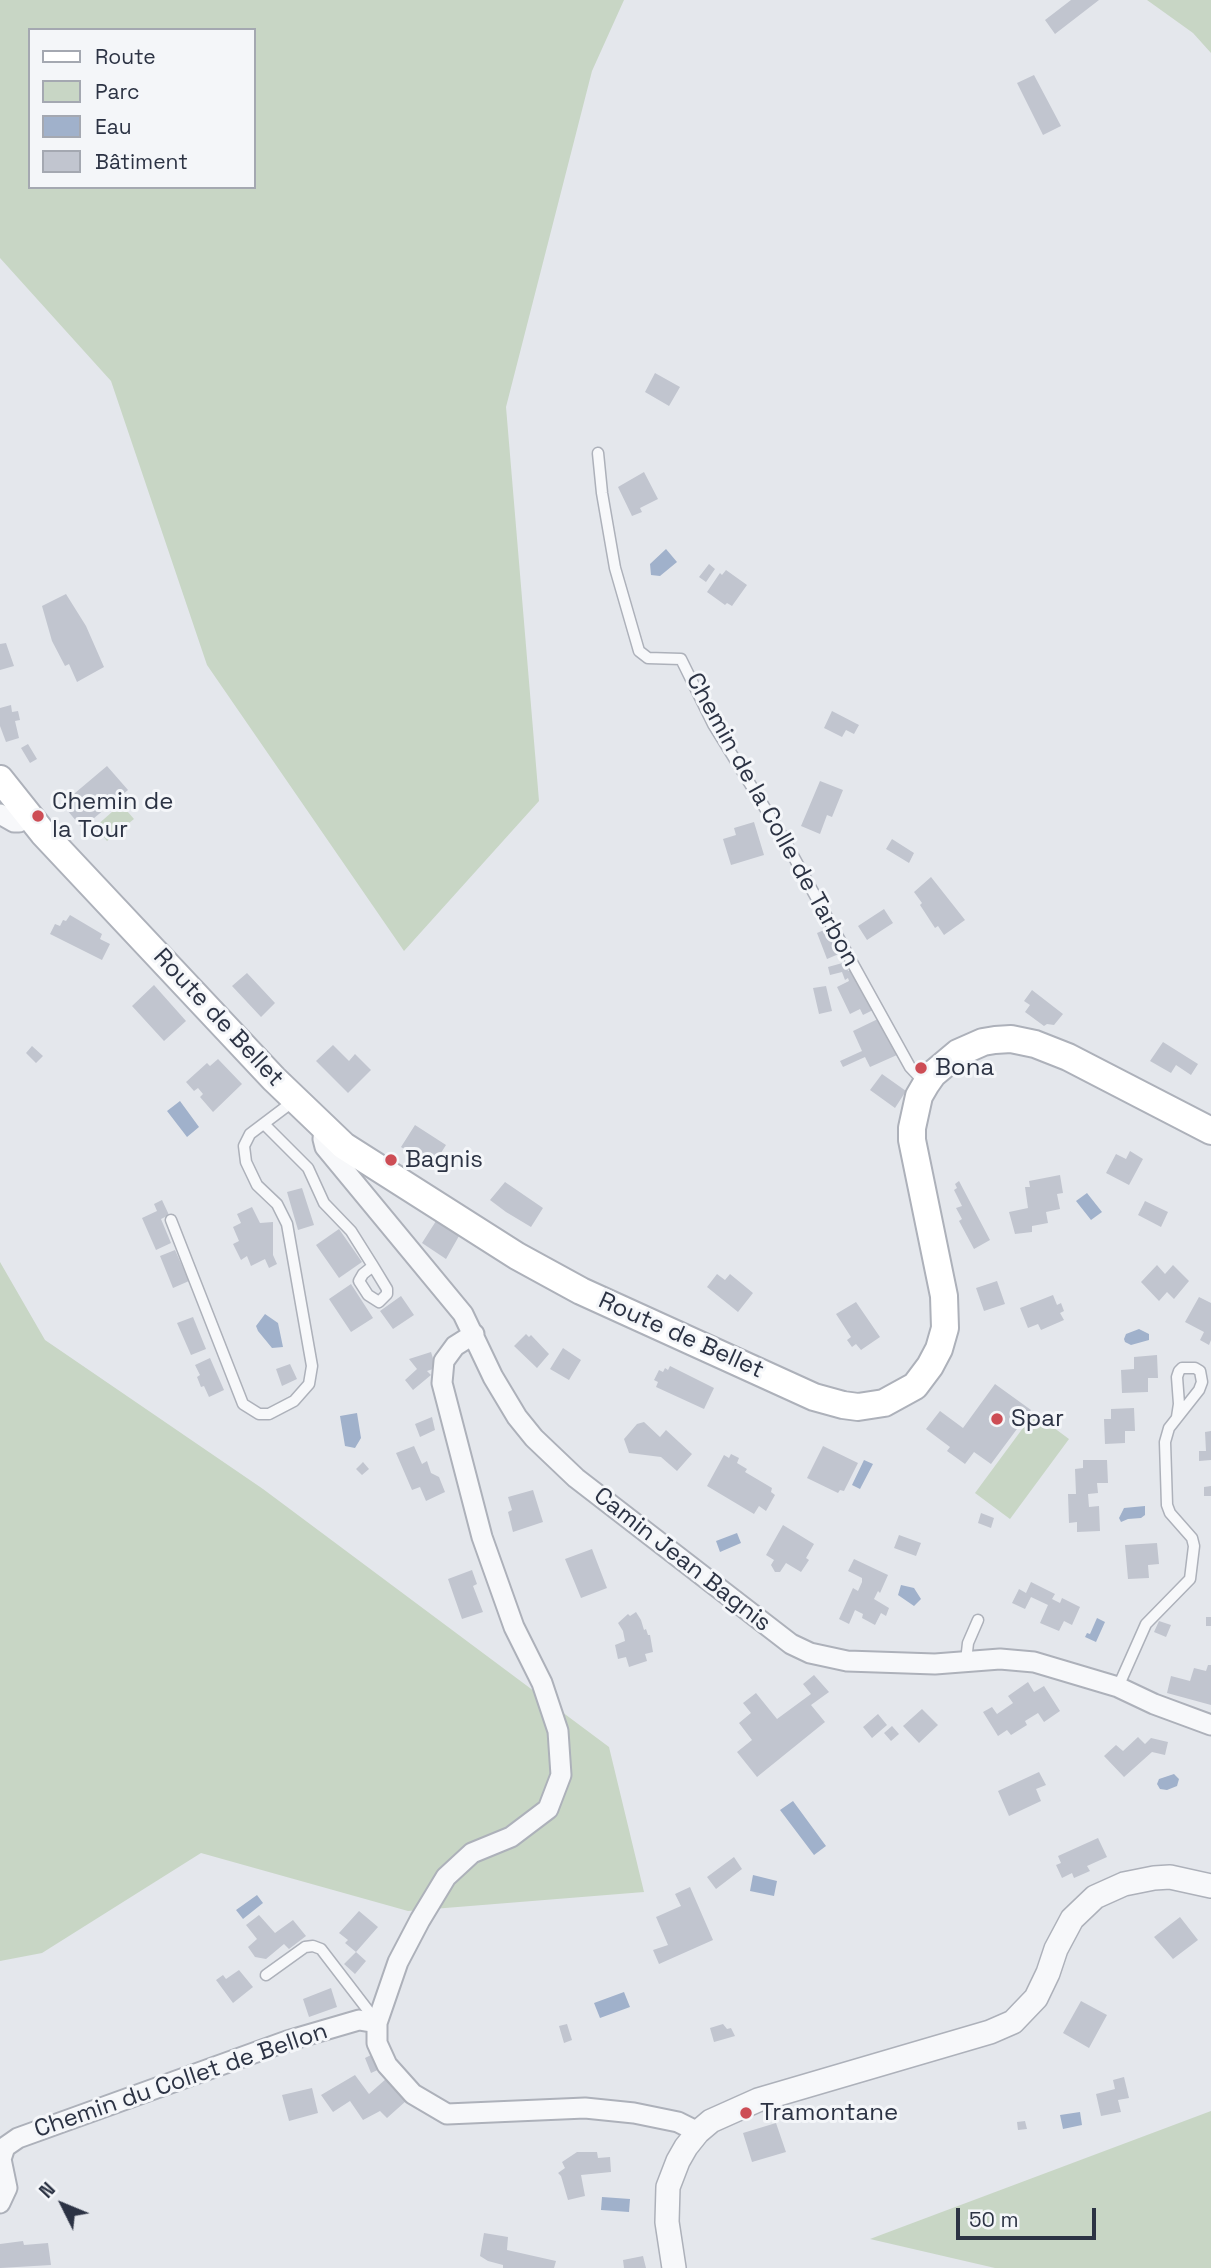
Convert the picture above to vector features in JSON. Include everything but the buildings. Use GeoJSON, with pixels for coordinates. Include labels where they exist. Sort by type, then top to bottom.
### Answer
{"type":"FeatureCollection","features":[{"type":"Feature","properties":{"kind":"main road","name":"Route de Bellet"},"geometry":{"type":"LineString","coordinates":[[0,779],[28,816],[295,1100],[344,1146],[517,1256],[581,1291],[814,1397],[843,1405],[871,1406],[897,1397],[922,1378],[939,1349],[945,1328],[944,1296],[912,1140],[913,1117],[926,1084],[933,1074],[958,1053],[983,1042],[1011,1039],[1044,1047],[1211,1130]]}},
{"type":"Feature","properties":{"kind":"street"},"geometry":{"type":"LineString","coordinates":[[0,814],[14,822],[28,816]]}},
{"type":"Feature","properties":{"kind":"street","name":"Camin Jean Bagnis"},"geometry":{"type":"LineString","coordinates":[[324,1129],[325,1147],[463,1314],[493,1377],[517,1418],[549,1455],[791,1644],[810,1653],[847,1661],[935,1664],[1000,1659],[1034,1662],[1118,1688],[1211,1725]]}},
{"type":"Feature","properties":{"kind":"street"},"geometry":{"type":"LineString","coordinates":[[474,1334],[455,1346],[444,1361],[442,1383],[482,1537],[514,1627],[542,1683],[558,1731],[561,1774],[548,1809],[511,1836],[472,1853],[446,1877],[398,1962],[377,2023],[377,2043],[387,2065],[413,2094],[447,2114],[585,2108],[678,2122],[698,2132]]}},
{"type":"Feature","properties":{"kind":"street"},"geometry":{"type":"LineString","coordinates":[[674,2268],[667,2222],[668,2187],[678,2161],[698,2132],[726,2113],[758,2101],[990,2032],[1013,2022],[1036,1998],[1056,1948],[1072,1919],[1095,1897],[1124,1884],[1154,1878],[1170,1877],[1211,1886]]}},
{"type":"Feature","properties":{"kind":"street","name":"Chemin du Collet de Bellon"},"geometry":{"type":"LineString","coordinates":[[0,2203],[7,2188],[1,2160],[5,2147],[18,2138],[287,2041],[359,2020],[377,2023]]}},
{"type":"Feature","properties":{"kind":"lane","name":"Chemin de la Colle de Tarbon"},"geometry":{"type":"LineString","coordinates":[[598,453],[615,568],[639,651],[648,658],[681,659],[713,724],[781,834],[910,1067],[926,1084]]}},
{"type":"Feature","properties":{"kind":"lane"},"geometry":{"type":"LineString","coordinates":[[171,1220],[243,1404],[259,1414],[269,1414],[294,1401],[309,1384],[312,1366],[287,1224],[277,1204],[257,1185],[246,1162],[244,1146],[250,1134],[295,1100]]}},
{"type":"Feature","properties":{"kind":"lane"},"geometry":{"type":"LineString","coordinates":[[264,1124],[308,1168],[324,1203],[351,1231],[373,1266]]}},
{"type":"Feature","properties":{"kind":"lane"},"geometry":{"type":"LineString","coordinates":[[1118,1688],[1146,1624],[1190,1579],[1194,1546],[1192,1538],[1170,1513],[1167,1505],[1165,1442],[1177,1417],[1199,1390],[1202,1382],[1200,1371],[1195,1368],[1182,1368],[1179,1371],[1177,1417]]}},
{"type":"Feature","properties":{"kind":"lane"},"geometry":{"type":"LineString","coordinates":[[966,1661],[968,1643],[978,1620]]}},
{"type":"Feature","properties":{"kind":"lane"},"geometry":{"type":"LineString","coordinates":[[266,1975],[305,1947],[313,1946],[321,1950],[377,2023]]}},
{"type":"Feature","properties":{"kind":"green space"},"geometry":{"type":"Polygon","coordinates":[[[0,0],[624,0],[592,71],[506,407],[539,801],[404,951],[207,665],[111,381],[0,258],[0,0]]]}},
{"type":"Feature","properties":{"kind":"green space"},"geometry":{"type":"Polygon","coordinates":[[[1147,0],[1211,0],[1211,53],[1193,33],[1147,0]]]}},
{"type":"Feature","properties":{"kind":"green space"},"geometry":{"type":"Polygon","coordinates":[[[121,804],[134,819],[107,841],[95,827],[121,804]]]}},
{"type":"Feature","properties":{"kind":"green space"},"geometry":{"type":"Polygon","coordinates":[[[0,1262],[45,1340],[263,1489],[609,1747],[644,1892],[408,1911],[201,1853],[42,1953],[0,1961],[0,1262]]]}},
{"type":"Feature","properties":{"kind":"green space"},"geometry":{"type":"Polygon","coordinates":[[[1034,1413],[1069,1439],[1010,1519],[975,1493],[1034,1413]]]}},
{"type":"Feature","properties":{"kind":"green space"},"geometry":{"type":"Polygon","coordinates":[[[1211,2111],[1211,2268],[995,2268],[870,2239],[1211,2111]]]}},
{"type":"Feature","properties":{"kind":"water"},"geometry":{"type":"Polygon","coordinates":[[[666,549],[677,562],[660,576],[651,575],[650,564],[666,549]]]}},
{"type":"Feature","properties":{"kind":"water"},"geometry":{"type":"Polygon","coordinates":[[[180,1101],[199,1127],[187,1137],[167,1111],[180,1101]]]}},
{"type":"Feature","properties":{"kind":"water"},"geometry":{"type":"Polygon","coordinates":[[[1087,1193],[1102,1212],[1091,1220],[1076,1201],[1087,1193]]]}},
{"type":"Feature","properties":{"kind":"water"},"geometry":{"type":"Polygon","coordinates":[[[265,1314],[278,1323],[283,1347],[272,1348],[258,1331],[256,1326],[265,1314]]]}},
{"type":"Feature","properties":{"kind":"water"},"geometry":{"type":"Polygon","coordinates":[[[1139,1329],[1149,1334],[1149,1340],[1131,1345],[1125,1342],[1126,1334],[1139,1329]]]}},
{"type":"Feature","properties":{"kind":"water"},"geometry":{"type":"Polygon","coordinates":[[[357,1413],[361,1438],[355,1448],[345,1446],[340,1416],[357,1413]]]}},
{"type":"Feature","properties":{"kind":"water"},"geometry":{"type":"Polygon","coordinates":[[[864,1460],[873,1464],[860,1489],[852,1485],[864,1460]]]}},
{"type":"Feature","properties":{"kind":"water"},"geometry":{"type":"Polygon","coordinates":[[[1145,1506],[1145,1515],[1141,1518],[1121,1522],[1119,1518],[1124,1508],[1145,1506]]]}},
{"type":"Feature","properties":{"kind":"water"},"geometry":{"type":"Polygon","coordinates":[[[737,1533],[741,1543],[720,1552],[716,1541],[737,1533]]]}},
{"type":"Feature","properties":{"kind":"water"},"geometry":{"type":"Polygon","coordinates":[[[901,1585],[914,1588],[921,1599],[914,1606],[898,1595],[901,1585]]]}},
{"type":"Feature","properties":{"kind":"water"},"geometry":{"type":"Polygon","coordinates":[[[1097,1618],[1105,1622],[1096,1642],[1085,1637],[1087,1633],[1090,1634],[1097,1618]]]}},
{"type":"Feature","properties":{"kind":"water"},"geometry":{"type":"Polygon","coordinates":[[[1174,1774],[1179,1779],[1177,1786],[1167,1790],[1160,1789],[1157,1784],[1159,1779],[1174,1774]]]}},
{"type":"Feature","properties":{"kind":"water"},"geometry":{"type":"Polygon","coordinates":[[[793,1801],[826,1846],[814,1855],[780,1810],[793,1801]]]}},
{"type":"Feature","properties":{"kind":"water"},"geometry":{"type":"Polygon","coordinates":[[[753,1875],[777,1881],[774,1896],[750,1891],[753,1875]]]}},
{"type":"Feature","properties":{"kind":"water"},"geometry":{"type":"Polygon","coordinates":[[[257,1895],[263,1903],[243,1919],[236,1910],[257,1895]]]}},
{"type":"Feature","properties":{"kind":"water"},"geometry":{"type":"Polygon","coordinates":[[[624,1992],[630,2007],[600,2018],[594,2003],[624,1992]]]}},
{"type":"Feature","properties":{"kind":"water"},"geometry":{"type":"Polygon","coordinates":[[[1080,2112],[1082,2125],[1063,2129],[1060,2115],[1080,2112]]]}},
{"type":"Feature","properties":{"kind":"water"},"geometry":{"type":"Polygon","coordinates":[[[602,2197],[630,2199],[629,2212],[601,2210],[602,2197]]]}},
{"type":"Feature","properties":{"kind":"place","name":"Chemin de la Tour"},"geometry":{"type":"Point","coordinates":[38,816]}},
{"type":"Feature","properties":{"kind":"place","name":"Bona"},"geometry":{"type":"Point","coordinates":[921,1068]}},
{"type":"Feature","properties":{"kind":"place","name":"Bagnis"},"geometry":{"type":"Point","coordinates":[391,1160]}},
{"type":"Feature","properties":{"kind":"place","name":"Spar"},"geometry":{"type":"Point","coordinates":[997,1419]}},
{"type":"Feature","properties":{"kind":"place","name":"Tramontane"},"geometry":{"type":"Point","coordinates":[746,2113]}}]}
